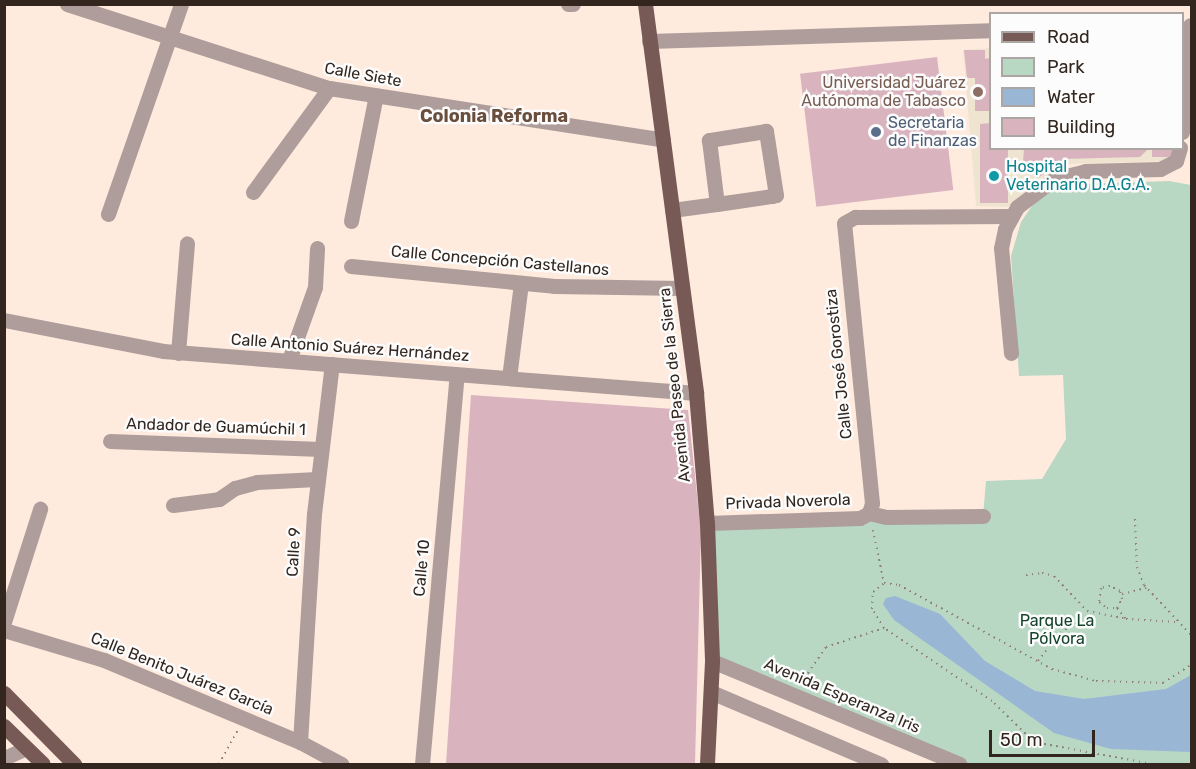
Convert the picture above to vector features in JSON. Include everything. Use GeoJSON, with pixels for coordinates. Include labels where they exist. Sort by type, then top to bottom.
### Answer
{"type":"FeatureCollection","features":[{"type":"Feature","properties":{"kind":"main road","name":"Avenida Paseo de la Sierra"},"geometry":{"type":"LineString","coordinates":[[645,4],[696,393],[707,523],[712,661],[707,765]]}},
{"type":"Feature","properties":{"kind":"main road"},"geometry":{"type":"LineString","coordinates":[[4,693],[74,765]]}},
{"type":"Feature","properties":{"kind":"main road"},"geometry":{"type":"LineString","coordinates":[[4,726],[43,765]]}},
{"type":"Feature","properties":{"kind":"street","name":"Calle Siete"},"geometry":{"type":"LineString","coordinates":[[67,4],[328,88],[663,140]]}},
{"type":"Feature","properties":{"kind":"street"},"geometry":{"type":"LineString","coordinates":[[108,214],[181,4]]}},
{"type":"Feature","properties":{"kind":"street"},"geometry":{"type":"LineString","coordinates":[[568,4],[573,4]]}},
{"type":"Feature","properties":{"kind":"street"},"geometry":{"type":"LineString","coordinates":[[1184,96],[1188,25]]}},
{"type":"Feature","properties":{"kind":"street"},"geometry":{"type":"LineString","coordinates":[[649,41],[989,30]]}},
{"type":"Feature","properties":{"kind":"street"},"geometry":{"type":"LineString","coordinates":[[253,192],[328,88]]}},
{"type":"Feature","properties":{"kind":"street"},"geometry":{"type":"LineString","coordinates":[[351,221],[376,95]]}},
{"type":"Feature","properties":{"kind":"street"},"geometry":{"type":"LineString","coordinates":[[672,210],[717,204],[776,195],[766,131],[709,140],[717,204]]}},
{"type":"Feature","properties":{"kind":"street"},"geometry":{"type":"LineString","coordinates":[[1011,353],[1001,256],[1011,216],[1024,199],[1054,179],[1085,171],[1160,169],[1176,161],[1179,150]]}},
{"type":"Feature","properties":{"kind":"street","name":"Calle José Gorostiza"},"geometry":{"type":"LineString","coordinates":[[869,513],[872,503],[843,232],[844,223],[855,217],[1011,216]]}},
{"type":"Feature","properties":{"kind":"street"},"geometry":{"type":"LineString","coordinates":[[178,353],[187,243]]}},
{"type":"Feature","properties":{"kind":"street"},"geometry":{"type":"LineString","coordinates":[[289,360],[315,288],[317,248]]}},
{"type":"Feature","properties":{"kind":"street","name":"Calle Concepción Castellanos"},"geometry":{"type":"LineString","coordinates":[[351,266],[521,284],[682,288]]}},
{"type":"Feature","properties":{"kind":"street"},"geometry":{"type":"LineString","coordinates":[[509,378],[521,284]]}},
{"type":"Feature","properties":{"kind":"street","name":"Calle Antonio Suárez Hernández"},"geometry":{"type":"LineString","coordinates":[[4,320],[178,353],[696,393]]}},
{"type":"Feature","properties":{"kind":"street","name":"Calle 9"},"geometry":{"type":"LineString","coordinates":[[300,742],[317,479],[332,364]]}},
{"type":"Feature","properties":{"kind":"street","name":"Calle 10"},"geometry":{"type":"LineString","coordinates":[[422,765],[457,375]]}},
{"type":"Feature","properties":{"kind":"street","name":"Andador de Guamúchil 1"},"geometry":{"type":"LineString","coordinates":[[110,441],[321,449]]}},
{"type":"Feature","properties":{"kind":"street"},"geometry":{"type":"LineString","coordinates":[[173,505],[219,499],[235,488],[256,482],[317,479]]}},
{"type":"Feature","properties":{"kind":"street"},"geometry":{"type":"LineString","coordinates":[[4,622],[40,509]]}},
{"type":"Feature","properties":{"kind":"street","name":"Privada Noverola"},"geometry":{"type":"LineString","coordinates":[[707,523],[860,518],[869,513],[886,517],[983,516]]}},
{"type":"Feature","properties":{"kind":"street","name":"Calle Benito Juárez García"},"geometry":{"type":"LineString","coordinates":[[4,630],[104,660],[300,742],[341,765]]}},
{"type":"Feature","properties":{"kind":"street","name":"Avenida Esperanza Iris"},"geometry":{"type":"LineString","coordinates":[[712,661],[959,765]]}},
{"type":"Feature","properties":{"kind":"street"},"geometry":{"type":"LineString","coordinates":[[711,692],[881,765]]}},
{"type":"Feature","properties":{"kind":"street"},"geometry":{"type":"LineString","coordinates":[[4,758],[26,748]]}},
{"type":"Feature","properties":{"kind":"path"},"geometry":{"type":"LineString","coordinates":[[869,513],[884,583]]}},
{"type":"Feature","properties":{"kind":"path"},"geometry":{"type":"LineString","coordinates":[[1135,519],[1137,567],[1146,588],[1191,636]]}},
{"type":"Feature","properties":{"kind":"path"},"geometry":{"type":"LineString","coordinates":[[1026,575],[1042,573],[1054,576],[1084,610],[1093,613],[1126,619],[1176,622]]}},
{"type":"Feature","properties":{"kind":"path"},"geometry":{"type":"LineString","coordinates":[[1152,765],[1040,745],[992,701],[884,628],[873,614],[871,602],[874,590],[884,583],[906,588],[1038,662],[1071,675],[1131,684],[1166,682],[1191,664]]}},
{"type":"Feature","properties":{"kind":"path"},"geometry":{"type":"LineString","coordinates":[[1126,619],[1117,608],[1104,606],[1098,593],[1110,586],[1122,594],[1146,588]]}},
{"type":"Feature","properties":{"kind":"path"},"geometry":{"type":"LineString","coordinates":[[1117,608],[1122,594]]}},
{"type":"Feature","properties":{"kind":"path"},"geometry":{"type":"LineString","coordinates":[[1038,662],[1060,633],[1093,613]]}},
{"type":"Feature","properties":{"kind":"path"},"geometry":{"type":"LineString","coordinates":[[793,695],[826,647],[884,628]]}},
{"type":"Feature","properties":{"kind":"path"},"geometry":{"type":"LineString","coordinates":[[219,765],[245,718]]}},
{"type":"Feature","properties":{"kind":"shaded area","name":"Universidad Juárez Autónoma de Tabasco"},"geometry":{"type":"Polygon","coordinates":[[[989,48],[989,150],[1175,150],[1173,156],[1163,161],[1069,164],[1034,183],[1008,207],[976,206],[963,50],[989,48]]]}},
{"type":"Feature","properties":{"kind":"green space","name":"Parque La Pólvora"},"geometry":{"type":"Polygon","coordinates":[[[1169,181],[1191,185],[1191,764],[959,764],[712,661],[707,523],[983,516],[986,481],[1042,479],[1066,439],[1063,375],[1019,376],[1011,256],[1021,222],[1034,203],[1056,185],[1169,181]]]}},
{"type":"Feature","properties":{"kind":"water"},"geometry":{"type":"Polygon","coordinates":[[[895,596],[940,614],[985,661],[1035,691],[1084,699],[1166,689],[1191,675],[1191,752],[1111,749],[1054,733],[894,620],[883,604],[886,598],[895,596]]]}},
{"type":"Feature","properties":{"kind":"building"},"geometry":{"type":"Polygon","coordinates":[[[964,50],[985,50],[985,59],[989,58],[989,111],[975,111],[975,78],[967,78],[964,50]]]}},
{"type":"Feature","properties":{"kind":"building","name":"Secretaria de Finanzas"},"geometry":{"type":"Polygon","coordinates":[[[937,57],[953,190],[816,207],[800,74],[937,57]]]}},
{"type":"Feature","properties":{"kind":"building","name":"Hospital Veterinario D.A.G.A."},"geometry":{"type":"Polygon","coordinates":[[[989,123],[989,150],[1008,150],[1008,203],[980,203],[980,124],[989,123]]]}},
{"type":"Feature","properties":{"kind":"building"},"geometry":{"type":"Polygon","coordinates":[[[1024,150],[1147,150],[1140,157],[1062,159],[1062,164],[1037,178],[1023,163],[1024,150]]]}},
{"type":"Feature","properties":{"kind":"building"},"geometry":{"type":"Polygon","coordinates":[[[1152,150],[1172,150],[1172,157],[1152,157],[1152,150]]]}},
{"type":"Feature","properties":{"kind":"building"},"geometry":{"type":"Polygon","coordinates":[[[471,395],[688,410],[701,532],[695,764],[446,764],[471,395]]]}},
{"type":"Feature","properties":{"kind":"place","name":"Universidad Juárez Autónoma de Tabasco"},"geometry":{"type":"Point","coordinates":[978,92]}},
{"type":"Feature","properties":{"kind":"place","name":"Secretaria de Finanzas"},"geometry":{"type":"Point","coordinates":[876,132]}},
{"type":"Feature","properties":{"kind":"place","name":"Hospital Veterinario D.A.G.A."},"geometry":{"type":"Point","coordinates":[994,176]}},
{"type":"Feature","properties":{"kind":"district","name":"Colonia Reforma"},"geometry":{"type":"Point","coordinates":[494,116]}}]}
